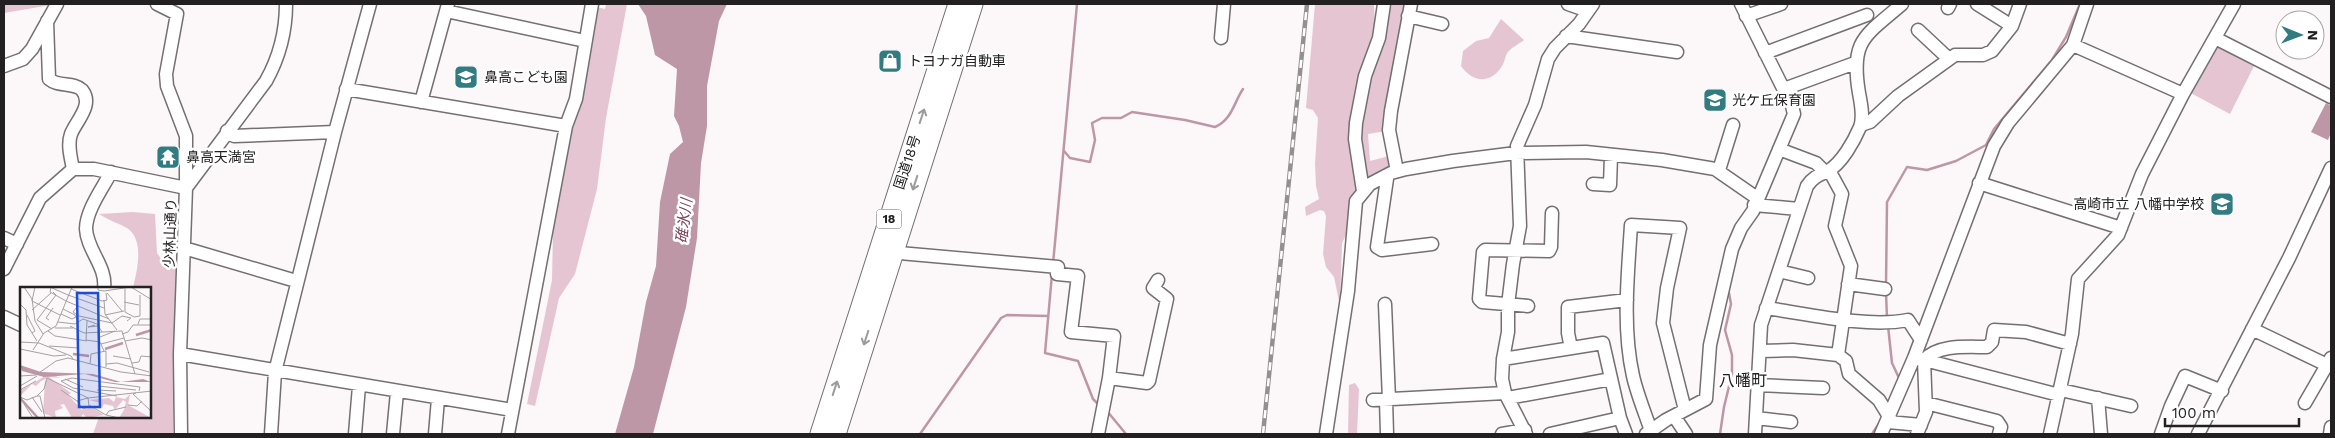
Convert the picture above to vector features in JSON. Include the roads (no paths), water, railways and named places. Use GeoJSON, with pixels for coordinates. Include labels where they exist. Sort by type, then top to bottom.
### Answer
{"type":"FeatureCollection","features":[{"type":"Feature","properties":{"kind":"highway","name":"国道18号"},"geometry":{"type":"LineString","coordinates":[[836,434],[886,251],[958,4]]}},
{"type":"Feature","properties":{"kind":"highway","name":"国道18号"},"geometry":{"type":"LineString","coordinates":[[820,434],[973,4]]}},
{"type":"Feature","properties":{"kind":"street"},"geometry":{"type":"LineString","coordinates":[[4,66],[23,59],[32,49],[56,4]]}},
{"type":"Feature","properties":{"kind":"street"},"geometry":{"type":"LineString","coordinates":[[4,269],[40,198],[73,169],[94,169],[186,188],[186,136],[168,86],[166,74],[179,9],[157,4]]}},
{"type":"Feature","properties":{"kind":"street","name":"少林山通り"},"geometry":{"type":"LineString","coordinates":[[181,434],[180,354],[186,188],[275,66],[285,33],[286,4]]}},
{"type":"Feature","properties":{"kind":"street"},"geometry":{"type":"LineString","coordinates":[[271,434],[275,372],[334,132],[370,4]]}},
{"type":"Feature","properties":{"kind":"street"},"geometry":{"type":"LineString","coordinates":[[508,434],[566,126],[576,99],[592,4]]}},
{"type":"Feature","properties":{"kind":"street"},"geometry":{"type":"LineString","coordinates":[[1221,38],[1224,4]]}},
{"type":"Feature","properties":{"kind":"street"},"geometry":{"type":"LineString","coordinates":[[1363,191],[1355,139],[1356,123],[1365,76],[1379,38],[1384,4]]}},
{"type":"Feature","properties":{"kind":"street"},"geometry":{"type":"LineString","coordinates":[[1502,434],[1526,432],[1506,396],[1502,379],[1502,359],[1508,332],[1508,305],[1520,226],[1517,146],[1535,105],[1548,59],[1555,48],[1579,24],[1590,8],[1570,4]]}},
{"type":"Feature","properties":{"kind":"street"},"geometry":{"type":"LineString","coordinates":[[1686,434],[1680,413],[1662,323],[1667,288],[1680,228],[1631,225],[1627,300],[1633,376],[1649,432],[1680,413],[1702,402],[1707,394],[1706,378],[1710,345],[1732,249],[1741,228],[1753,211],[1794,114],[1784,89],[1741,4]]}},
{"type":"Feature","properties":{"kind":"street"},"geometry":{"type":"LineString","coordinates":[[1746,16],[1781,4]]}},
{"type":"Feature","properties":{"kind":"street"},"geometry":{"type":"LineString","coordinates":[[1755,434],[1761,325],[1799,209],[1810,180],[1827,171],[1844,153],[1861,125],[1862,107],[1856,63],[1859,46],[1875,28],[1902,4]]}},
{"type":"Feature","properties":{"kind":"street"},"geometry":{"type":"LineString","coordinates":[[1977,4],[2012,26]]}},
{"type":"Feature","properties":{"kind":"street"},"geometry":{"type":"LineString","coordinates":[[1861,125],[1870,122],[1898,96],[1949,60],[1960,54],[1987,54],[1992,51],[2012,26],[2020,4]]}},
{"type":"Feature","properties":{"kind":"street"},"geometry":{"type":"LineString","coordinates":[[1761,351],[1793,350],[1838,355],[1846,361],[1849,374],[1879,400],[1889,420],[1919,430],[1926,412],[1919,359],[1921,340],[1979,183],[2001,133],[2073,45],[2087,4]]}},
{"type":"Feature","properties":{"kind":"street"},"geometry":{"type":"LineString","coordinates":[[2050,434],[2070,344],[2078,279],[2116,238],[2142,174],[2183,94],[2234,4]]}},
{"type":"Feature","properties":{"kind":"street"},"geometry":{"type":"LineString","coordinates":[[421,102],[447,7],[586,41]]}},
{"type":"Feature","properties":{"kind":"street"},"geometry":{"type":"LineString","coordinates":[[1432,244],[1382,250],[1377,247],[1387,179],[1391,174],[1389,130],[1395,82],[1409,10],[1442,24]]}},
{"type":"Feature","properties":{"kind":"street"},"geometry":{"type":"LineString","coordinates":[[1765,52],[1865,10],[1875,28]]}},
{"type":"Feature","properties":{"kind":"street"},"geometry":{"type":"LineString","coordinates":[[47,21],[49,79],[54,84],[76,87],[82,90],[86,104],[83,114],[71,134],[73,169]]}},
{"type":"Feature","properties":{"kind":"street"},"geometry":{"type":"LineString","coordinates":[[1918,30],[1949,60]]}},
{"type":"Feature","properties":{"kind":"street"},"geometry":{"type":"LineString","coordinates":[[1566,36],[1677,52]]}},
{"type":"Feature","properties":{"kind":"street"},"geometry":{"type":"LineString","coordinates":[[2215,38],[2331,96]]}},
{"type":"Feature","properties":{"kind":"street"},"geometry":{"type":"LineString","coordinates":[[2073,45],[2183,94]]}},
{"type":"Feature","properties":{"kind":"street"},"geometry":{"type":"LineString","coordinates":[[1784,89],[1856,63]]}},
{"type":"Feature","properties":{"kind":"street"},"geometry":{"type":"LineString","coordinates":[[346,89],[566,126]]}},
{"type":"Feature","properties":{"kind":"street"},"geometry":{"type":"LineString","coordinates":[[1719,170],[1733,125]]}},
{"type":"Feature","properties":{"kind":"street"},"geometry":{"type":"LineString","coordinates":[[227,131],[234,136],[334,132]]}},
{"type":"Feature","properties":{"kind":"street"},"geometry":{"type":"LineString","coordinates":[[1779,149],[1816,163],[1827,171],[1842,194],[1835,226],[1851,266],[1838,355]]}},
{"type":"Feature","properties":{"kind":"street"},"geometry":{"type":"LineString","coordinates":[[1326,434],[1348,291],[1356,201],[1370,184],[1391,174],[1453,160],[1516,153],[1586,152],[1662,160],[1719,170],[1756,202],[1799,209]]}},
{"type":"Feature","properties":{"kind":"street"},"geometry":{"type":"LineString","coordinates":[[1593,184],[1610,185],[1611,156]]}},
{"type":"Feature","properties":{"kind":"street"},"geometry":{"type":"LineString","coordinates":[[2198,434],[2222,391],[2289,258],[2331,168]]}},
{"type":"Feature","properties":{"kind":"street"},"geometry":{"type":"LineString","coordinates":[[104,287],[104,276],[86,228],[88,216],[111,172]]}},
{"type":"Feature","properties":{"kind":"street"},"geometry":{"type":"LineString","coordinates":[[1979,183],[2121,228]]}},
{"type":"Feature","properties":{"kind":"street"},"geometry":{"type":"LineString","coordinates":[[1528,306],[1482,302],[1480,299],[1483,252],[1485,250],[1549,251],[1551,247],[1552,213]]}},
{"type":"Feature","properties":{"kind":"street"},"geometry":{"type":"LineString","coordinates":[[4,238],[17,244]]}},
{"type":"Feature","properties":{"kind":"street"},"geometry":{"type":"LineString","coordinates":[[184,248],[296,281]]}},
{"type":"Feature","properties":{"kind":"street"},"geometry":{"type":"LineString","coordinates":[[886,251],[1058,267],[1057,274],[1078,276],[1071,332],[1114,336],[1109,378],[1098,434]]}},
{"type":"Feature","properties":{"kind":"street"},"geometry":{"type":"LineString","coordinates":[[1779,271],[1808,278]]}},
{"type":"Feature","properties":{"kind":"street"},"geometry":{"type":"LineString","coordinates":[[1109,378],[1149,381],[1167,299],[1153,288],[1158,280]]}},
{"type":"Feature","properties":{"kind":"street"},"geometry":{"type":"LineString","coordinates":[[1848,284],[1886,289]]}},
{"type":"Feature","properties":{"kind":"street"},"geometry":{"type":"LineString","coordinates":[[1571,348],[1568,332],[1568,307],[1627,300]]}},
{"type":"Feature","properties":{"kind":"street"},"geometry":{"type":"LineString","coordinates":[[1385,304],[1382,400],[1387,434]]}},
{"type":"Feature","properties":{"kind":"street"},"geometry":{"type":"LineString","coordinates":[[1766,308],[1894,323],[1908,320],[1921,340]]}},
{"type":"Feature","properties":{"kind":"street"},"geometry":{"type":"LineString","coordinates":[[4,317],[20,324]]}},
{"type":"Feature","properties":{"kind":"street"},"geometry":{"type":"LineString","coordinates":[[2252,329],[2329,361],[2305,403]]}},
{"type":"Feature","properties":{"kind":"street"},"geometry":{"type":"LineString","coordinates":[[1881,434],[1919,359],[1933,351],[1990,346],[1994,330],[2026,332],[2070,344]]}},
{"type":"Feature","properties":{"kind":"street"},"geometry":{"type":"LineString","coordinates":[[1502,359],[1603,343],[1620,418],[1626,434]]}},
{"type":"Feature","properties":{"kind":"street"},"geometry":{"type":"LineString","coordinates":[[180,354],[275,372],[512,410]]}},
{"type":"Feature","properties":{"kind":"street"},"geometry":{"type":"LineString","coordinates":[[1919,359],[2060,392],[2131,406]]}},
{"type":"Feature","properties":{"kind":"street"},"geometry":{"type":"LineString","coordinates":[[2161,434],[2185,376],[2222,391]]}},
{"type":"Feature","properties":{"kind":"street"},"geometry":{"type":"LineString","coordinates":[[1382,400],[1506,396],[1611,380]]}},
{"type":"Feature","properties":{"kind":"street"},"geometry":{"type":"LineString","coordinates":[[1758,385],[1823,388]]}},
{"type":"Feature","properties":{"kind":"street"},"geometry":{"type":"LineString","coordinates":[[355,434],[359,386]]}},
{"type":"Feature","properties":{"kind":"street"},"geometry":{"type":"LineString","coordinates":[[394,434],[397,392]]}},
{"type":"Feature","properties":{"kind":"street"},"geometry":{"type":"LineString","coordinates":[[2098,398],[2101,434]]}},
{"type":"Feature","properties":{"kind":"street"},"geometry":{"type":"LineString","coordinates":[[435,434],[438,399]]}},
{"type":"Feature","properties":{"kind":"street"},"geometry":{"type":"LineString","coordinates":[[1926,403],[1997,421],[2001,427],[1999,434]]}},
{"type":"Feature","properties":{"kind":"street"},"geometry":{"type":"LineString","coordinates":[[1550,434],[1620,418]]}},
{"type":"Feature","properties":{"kind":"street"},"geometry":{"type":"LineString","coordinates":[[1756,418],[1791,422]]}},
{"type":"Feature","properties":{"kind":"street"},"geometry":{"type":"LineString","coordinates":[[2330,434],[2331,427]]}},
{"type":"Feature","properties":{"kind":"water","name":"碓氷川"},"geometry":{"type":"Polygon","coordinates":[[[638,4],[727,4],[719,21],[707,86],[707,126],[701,163],[697,238],[686,307],[653,434],[615,434],[634,367],[646,302],[656,266],[660,202],[670,154],[683,142],[674,116],[677,69],[655,55],[646,16],[638,4]]]}},
{"type":"Feature","properties":{"kind":"water"},"geometry":{"type":"Polygon","coordinates":[[[2326,103],[2331,106],[2331,133],[2328,140],[2311,132],[2326,103]]]}},
{"type":"Feature","properties":{"kind":"waterway"},"geometry":{"type":"LineString","coordinates":[[1053,264],[1077,4]]}},
{"type":"Feature","properties":{"kind":"waterway"},"geometry":{"type":"LineString","coordinates":[[1886,285],[1887,202],[1907,167],[1927,170],[1956,161],[1986,145],[1994,129],[2052,60],[2066,37],[2080,4]]}},
{"type":"Feature","properties":{"kind":"waterway"},"geometry":{"type":"LineString","coordinates":[[1064,151],[1070,158],[1090,162],[1095,140],[1092,123],[1102,118],[1121,118],[1132,112],[1185,120],[1215,127],[1221,124],[1229,115],[1243,89]]}},
{"type":"Feature","properties":{"kind":"waterway"},"geometry":{"type":"LineString","coordinates":[[1052,274],[1045,353],[1078,361],[1093,399],[1100,406]]}},
{"type":"Feature","properties":{"kind":"waterway"},"geometry":{"type":"LineString","coordinates":[[1720,434],[1732,374],[1732,355],[1725,330],[1731,304],[1728,288]]}},
{"type":"Feature","properties":{"kind":"waterway"},"geometry":{"type":"LineString","coordinates":[[1886,293],[1887,318]]}},
{"type":"Feature","properties":{"kind":"waterway"},"geometry":{"type":"LineString","coordinates":[[920,434],[1001,318],[1007,315],[1048,316]]}},
{"type":"Feature","properties":{"kind":"waterway"},"geometry":{"type":"LineString","coordinates":[[1888,326],[1892,363],[1899,378]]}},
{"type":"Feature","properties":{"kind":"waterway"},"geometry":{"type":"LineString","coordinates":[[1107,411],[1126,434]]}},
{"type":"Feature","properties":{"kind":"waterway"},"geometry":{"type":"LineString","coordinates":[[1872,434],[1880,422]]}},
{"type":"Feature","properties":{"kind":"railway"},"geometry":{"type":"LineString","coordinates":[[1263,434],[1307,4]]}},
{"type":"Feature","properties":{"kind":"place","name":"トヨナガ自動車"},"geometry":{"type":"Point","coordinates":[890,61]}},
{"type":"Feature","properties":{"kind":"place","name":"鼻高こども園"},"geometry":{"type":"Point","coordinates":[466,77]}},
{"type":"Feature","properties":{"kind":"place","name":"光ケ丘保育園"},"geometry":{"type":"Point","coordinates":[1715,100]}},
{"type":"Feature","properties":{"kind":"place","name":"鼻高天満宮"},"geometry":{"type":"Point","coordinates":[168,157]}},
{"type":"Feature","properties":{"kind":"place","name":"高崎市立 八幡中学校"},"geometry":{"type":"Point","coordinates":[2222,204]}},
{"type":"Feature","properties":{"kind":"district","name":"八幡町"},"geometry":{"type":"Point","coordinates":[1743,380]}}]}
